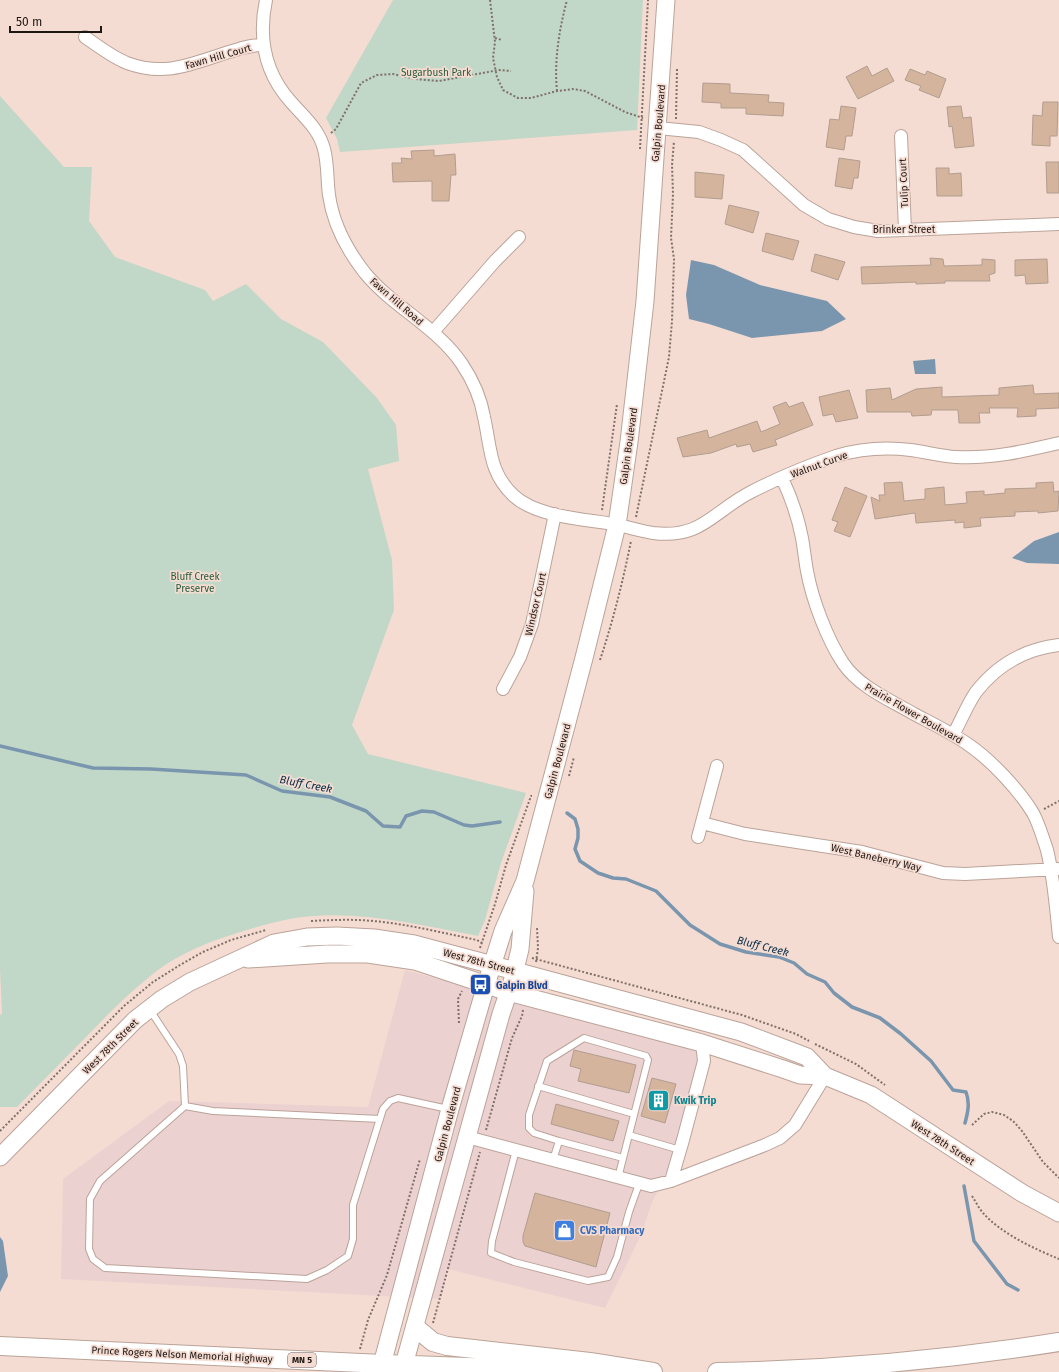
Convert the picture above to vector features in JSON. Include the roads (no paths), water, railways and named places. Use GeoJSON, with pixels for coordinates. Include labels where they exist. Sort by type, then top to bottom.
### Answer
{"type":"FeatureCollection","features":[{"type":"Feature","properties":{"kind":"main road"},"geometry":{"type":"LineString","coordinates":[[421,1332],[433,1342],[447,1346],[590,1362],[653,1372]]}},
{"type":"Feature","properties":{"kind":"main road"},"geometry":{"type":"LineString","coordinates":[[717,1372],[801,1369],[921,1359],[1059,1342]]}},
{"type":"Feature","properties":{"kind":"main road","name":"Prince Rogers Nelson Memorial Highway"},"geometry":{"type":"LineString","coordinates":[[0,1346],[357,1362],[381,1368],[604,1372]]}},
{"type":"Feature","properties":{"kind":"street","name":"Fawn Hill Road"},"geometry":{"type":"LineString","coordinates":[[266,0],[262,26],[265,56],[279,87],[290,102],[309,120],[324,149],[329,196],[333,213],[346,244],[367,275],[383,291],[433,332],[451,350],[462,364],[472,382],[484,415],[492,460],[498,477],[517,499],[529,506],[555,514],[608,524]]}},
{"type":"Feature","properties":{"kind":"street","name":"Galpin Boulevard"},"geometry":{"type":"LineString","coordinates":[[381,1368],[450,1109],[503,931],[525,881],[584,659],[608,524],[629,442],[645,301],[666,0]]}},
{"type":"Feature","properties":{"kind":"street","name":"Fawn Hill Court"},"geometry":{"type":"LineString","coordinates":[[85,37],[109,54],[127,63],[163,69],[175,69],[240,48],[263,44]]}},
{"type":"Feature","properties":{"kind":"street","name":"Brinker Street"},"geometry":{"type":"LineString","coordinates":[[658,128],[699,132],[743,150],[804,205],[828,219],[854,227],[878,230],[906,230],[1059,224]]}},
{"type":"Feature","properties":{"kind":"street","name":"Tulip Court"},"geometry":{"type":"LineString","coordinates":[[901,136],[906,230]]}},
{"type":"Feature","properties":{"kind":"street"},"geometry":{"type":"LineString","coordinates":[[433,332],[495,260],[519,237]]}},
{"type":"Feature","properties":{"kind":"street","name":"Walnut Curve"},"geometry":{"type":"LineString","coordinates":[[608,524],[664,534],[681,533],[698,527],[713,518],[734,501],[782,478],[826,460],[862,450],[884,448],[909,450],[945,456],[976,458],[1017,453],[1059,443]]}},
{"type":"Feature","properties":{"kind":"street","name":"Prairie Flower Boulevard"},"geometry":{"type":"LineString","coordinates":[[782,478],[792,500],[798,520],[812,591],[832,642],[844,664],[858,679],[875,692],[970,746],[990,763],[1019,793],[1034,815],[1055,869],[1059,937]]}},
{"type":"Feature","properties":{"kind":"street","name":"Windsor Court"},"geometry":{"type":"LineString","coordinates":[[503,689],[520,657],[532,624],[555,514]]}},
{"type":"Feature","properties":{"kind":"street"},"geometry":{"type":"LineString","coordinates":[[953,735],[976,693],[991,675],[1007,662],[1025,653],[1043,647],[1059,645]]}},
{"type":"Feature","properties":{"kind":"street"},"geometry":{"type":"LineString","coordinates":[[698,838],[717,766]]}},
{"type":"Feature","properties":{"kind":"street","name":"West Baneberry Way"},"geometry":{"type":"LineString","coordinates":[[702,823],[745,834],[862,852],[943,873],[965,874],[1055,869]]}},
{"type":"Feature","properties":{"kind":"street","name":"Galpin Boulevard"},"geometry":{"type":"LineString","coordinates":[[403,1368],[421,1332],[475,1139],[501,1014],[508,992],[523,973],[522,934],[525,881]]}},
{"type":"Feature","properties":{"kind":"street","name":"West 78th Street"},"geometry":{"type":"LineString","coordinates":[[0,1157],[135,1020],[162,998],[190,982],[274,943],[307,937],[337,936],[374,938],[414,944],[475,960],[741,1032],[807,1057],[825,1076]]}},
{"type":"Feature","properties":{"kind":"street","name":"West 78th Street"},"geometry":{"type":"LineString","coordinates":[[238,960],[327,954],[368,954],[415,961],[508,992],[702,1043],[755,1059],[800,1075],[825,1076],[871,1095],[1019,1192],[1059,1213]]}},
{"type":"Feature","properties":{"kind":"street"},"geometry":{"type":"LineString","coordinates":[[671,1180],[704,1061],[702,1043]]}},
{"type":"Feature","properties":{"kind":"street"},"geometry":{"type":"LineString","coordinates":[[475,1139],[651,1186],[671,1180],[780,1138],[794,1125],[825,1076]]}},
{"type":"Feature","properties":{"kind":"lane"},"geometry":{"type":"LineString","coordinates":[[149,1009],[179,1054],[183,1066],[185,1106]]}},
{"type":"Feature","properties":{"kind":"lane"},"geometry":{"type":"LineString","coordinates":[[618,1178],[648,1060],[646,1056],[584,1038],[546,1061],[529,1115],[529,1128],[534,1133],[559,1141],[623,1158]]}},
{"type":"Feature","properties":{"kind":"lane"},"geometry":{"type":"LineString","coordinates":[[538,1086],[634,1114]]}},
{"type":"Feature","properties":{"kind":"lane"},"geometry":{"type":"LineString","coordinates":[[185,1106],[100,1181],[90,1199],[89,1248],[93,1259],[105,1268],[307,1279],[327,1270],[348,1256],[353,1239],[352,1205],[383,1109],[390,1101],[398,1098],[450,1109]]}},
{"type":"Feature","properties":{"kind":"lane"},"geometry":{"type":"LineString","coordinates":[[185,1106],[213,1111],[380,1119]]}},
{"type":"Feature","properties":{"kind":"lane"},"geometry":{"type":"LineString","coordinates":[[629,1135],[680,1150]]}},
{"type":"Feature","properties":{"kind":"lane"},"geometry":{"type":"LineString","coordinates":[[553,1160],[559,1141]]}},
{"type":"Feature","properties":{"kind":"lane"},"geometry":{"type":"LineString","coordinates":[[516,1150],[492,1241],[492,1253],[514,1262],[588,1281],[608,1277],[617,1257],[629,1212],[639,1184]]}},
{"type":"Feature","properties":{"kind":"water"},"geometry":{"type":"Polygon","coordinates":[[[691,260],[714,265],[760,285],[827,301],[846,319],[822,331],[752,338],[689,319],[686,295],[691,260]]]}},
{"type":"Feature","properties":{"kind":"water"},"geometry":{"type":"Polygon","coordinates":[[[935,359],[936,374],[915,374],[913,361],[935,359]]]}},
{"type":"Feature","properties":{"kind":"water"},"geometry":{"type":"Polygon","coordinates":[[[1059,532],[1059,564],[1027,563],[1012,558],[1034,541],[1059,532]]]}},
{"type":"Feature","properties":{"kind":"water"},"geometry":{"type":"Polygon","coordinates":[[[0,1237],[3,1241],[8,1276],[0,1292],[0,1237]]]}},
{"type":"Feature","properties":{"kind":"waterway","name":"Bluff Creek"},"geometry":{"type":"LineString","coordinates":[[0,746],[93,768],[151,769],[246,775],[282,791],[330,797],[366,811],[383,826],[400,827],[406,816],[422,811],[434,812],[464,825],[472,826],[500,822]]}},
{"type":"Feature","properties":{"kind":"waterway","name":"Bluff Creek"},"geometry":{"type":"LineString","coordinates":[[567,813],[575,819],[578,829],[578,838],[575,849],[580,861],[598,873],[613,878],[626,879],[656,891],[690,925],[720,944],[746,952],[779,957],[794,963],[807,974],[825,982],[834,993],[852,1007],[880,1018],[901,1034],[931,1061],[953,1090],[966,1092],[968,1108],[965,1123]]}},
{"type":"Feature","properties":{"kind":"waterway","name":"Bluff Creek"},"geometry":{"type":"LineString","coordinates":[[964,1186],[974,1241],[1007,1284],[1018,1290]]}},
{"type":"Feature","properties":{"kind":"place","name":"Galpin Blvd"},"geometry":{"type":"Point","coordinates":[480,985]}},
{"type":"Feature","properties":{"kind":"place","name":"Kwik Trip"},"geometry":{"type":"Point","coordinates":[658,1100]}},
{"type":"Feature","properties":{"kind":"place","name":"CVS Pharmacy"},"geometry":{"type":"Point","coordinates":[564,1230]}},
{"type":"Feature","properties":{"kind":"park label","name":"Sugarbush Park"},"geometry":{"type":"Point","coordinates":[436,72]}},
{"type":"Feature","properties":{"kind":"park label","name":"Bluff Creek Preserve"},"geometry":{"type":"Point","coordinates":[195,582]}}]}
